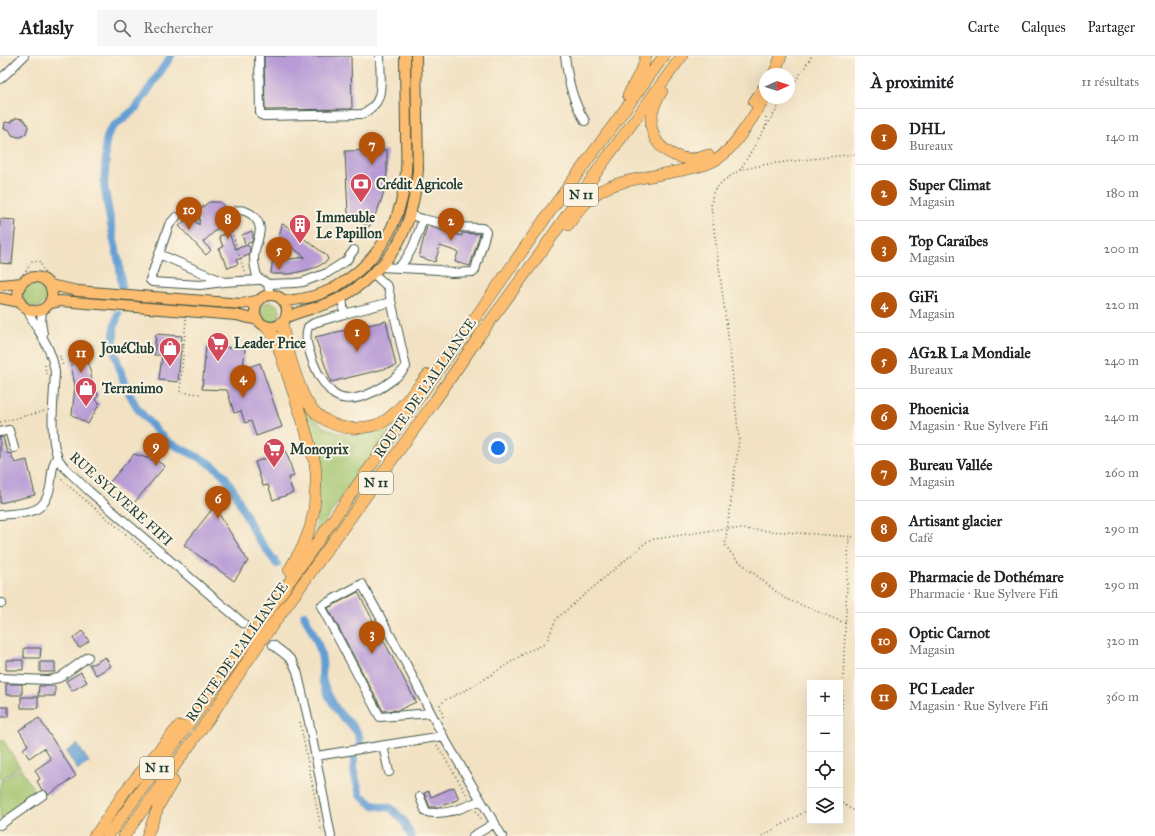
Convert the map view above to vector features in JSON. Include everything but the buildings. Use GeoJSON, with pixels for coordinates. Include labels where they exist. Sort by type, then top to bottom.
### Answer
{"type":"FeatureCollection","features":[{"type":"Feature","properties":{"kind":"highway"},"geometry":{"type":"LineString","coordinates":[[604,138],[643,67],[646,56]]}},
{"type":"Feature","properties":{"kind":"highway","name":"ROUTE DE L'ALLIANCE"},"geometry":{"type":"LineString","coordinates":[[108,836],[206,700],[554,206],[664,56]]}},
{"type":"Feature","properties":{"kind":"highway"},"geometry":{"type":"LineString","coordinates":[[683,56],[658,99],[652,116],[652,130],[655,138],[671,154],[680,158],[688,159],[703,158],[712,154],[722,146],[759,94]]}},
{"type":"Feature","properties":{"kind":"highway","name":"ROUTE DE L'ALLIANCE"},"geometry":{"type":"LineString","coordinates":[[124,836],[480,335],[542,251],[600,167],[683,56]]}},
{"type":"Feature","properties":{"kind":"highway"},"geometry":{"type":"LineString","coordinates":[[776,68],[781,56]]}},
{"type":"Feature","properties":{"kind":"highway"},"geometry":{"type":"LineString","coordinates":[[782,68],[786,56]]}},
{"type":"Feature","properties":{"kind":"highway"},"geometry":{"type":"LineString","coordinates":[[480,335],[491,326],[503,312],[574,217],[598,193],[621,183],[694,168],[718,158],[739,136],[761,104]]}},
{"type":"Feature","properties":{"kind":"highway"},"geometry":{"type":"LineString","coordinates":[[283,320],[284,340],[308,404],[320,416],[345,428],[371,426],[385,421],[395,414],[437,363],[457,344]]}},
{"type":"Feature","properties":{"kind":"highway"},"geometry":{"type":"LineString","coordinates":[[261,323],[274,336],[292,386],[312,452],[316,483],[314,510],[310,528],[303,546],[266,613]]}},
{"type":"Feature","properties":{"kind":"highway"},"geometry":{"type":"LineString","coordinates":[[94,836],[126,790],[179,726],[206,700]]}},
{"type":"Feature","properties":{"kind":"highway"},"geometry":{"type":"LineString","coordinates":[[147,836],[159,805],[168,789],[205,736],[215,710]]}},
{"type":"Feature","properties":{"kind":"main road"},"geometry":{"type":"LineString","coordinates":[[283,301],[318,296],[342,283],[371,258],[383,243],[393,226],[399,212],[406,171],[405,56]]}},
{"type":"Feature","properties":{"kind":"main road"},"geometry":{"type":"LineString","coordinates":[[283,320],[292,314],[329,303],[342,297],[362,284],[387,259],[404,232],[410,215],[418,170],[416,56]]}},
{"type":"Feature","properties":{"kind":"main road"},"geometry":{"type":"LineString","coordinates":[[0,285],[22,283],[31,277],[36,277],[41,278],[50,285],[78,291],[242,304],[254,302],[270,296],[277,297],[283,301],[286,308],[286,315],[279,325],[272,327],[236,315],[61,301],[32,311],[23,306],[0,298]]}},
{"type":"Feature","properties":{"kind":"main road"},"geometry":{"type":"LineString","coordinates":[[22,283],[18,292],[18,297],[23,306]]}},
{"type":"Feature","properties":{"kind":"main road"},"geometry":{"type":"LineString","coordinates":[[46,306],[52,294],[50,285]]}},
{"type":"Feature","properties":{"kind":"main road"},"geometry":{"type":"LineString","coordinates":[[260,300],[255,310],[261,323]]}},
{"type":"Feature","properties":{"kind":"street"},"geometry":{"type":"LineString","coordinates":[[0,79],[8,73],[24,56]]}},
{"type":"Feature","properties":{"kind":"street"},"geometry":{"type":"LineString","coordinates":[[258,56],[260,113],[264,116],[363,114],[373,107],[378,100],[380,91],[380,56]]}},
{"type":"Feature","properties":{"kind":"street"},"geometry":{"type":"LineString","coordinates":[[565,56],[570,90],[585,121]]}},
{"type":"Feature","properties":{"kind":"street"},"geometry":{"type":"LineString","coordinates":[[232,217],[236,211],[242,210],[252,215],[259,225],[260,233],[254,258],[258,280]]}},
{"type":"Feature","properties":{"kind":"street"},"geometry":{"type":"LineString","coordinates":[[391,302],[344,314],[308,326],[306,331],[307,346],[319,378],[334,394],[344,399],[360,397],[382,388],[401,373],[406,367],[388,287],[377,270],[399,267],[439,270],[451,273],[474,272],[475,270],[486,232],[484,229],[456,228],[423,220],[410,215]]}},
{"type":"Feature","properties":{"kind":"street"},"geometry":{"type":"LineString","coordinates":[[176,217],[169,225],[150,280],[152,282],[200,285],[247,280],[258,280],[268,284],[304,282],[327,273],[346,261],[354,250]]}},
{"type":"Feature","properties":{"kind":"street"},"geometry":{"type":"LineString","coordinates":[[399,267],[406,260],[414,246],[423,220]]}},
{"type":"Feature","properties":{"kind":"street"},"geometry":{"type":"LineString","coordinates":[[159,254],[224,282]]}},
{"type":"Feature","properties":{"kind":"street"},"geometry":{"type":"LineString","coordinates":[[268,284],[270,296]]}},
{"type":"Feature","properties":{"kind":"street"},"geometry":{"type":"LineString","coordinates":[[342,297],[344,314]]}},
{"type":"Feature","properties":{"kind":"street","name":"RUE SYLVERE FIFI"},"geometry":{"type":"LineString","coordinates":[[23,306],[51,352],[54,363],[53,429],[57,457],[75,478],[243,623]]}},
{"type":"Feature","properties":{"kind":"street","name":"RUE SYLVERE FIFI"},"geometry":{"type":"LineString","coordinates":[[43,338],[41,322],[46,306]]}},
{"type":"Feature","properties":{"kind":"street"},"geometry":{"type":"LineString","coordinates":[[0,432],[10,430],[14,448]]}},
{"type":"Feature","properties":{"kind":"street"},"geometry":{"type":"LineString","coordinates":[[0,514],[28,512],[42,505],[48,496],[54,464],[57,457]]}},
{"type":"Feature","properties":{"kind":"street"},"geometry":{"type":"LineString","coordinates":[[431,713],[380,718],[321,606],[362,584],[405,662],[443,736],[502,836]]}},
{"type":"Feature","properties":{"kind":"street"},"geometry":{"type":"LineString","coordinates":[[273,645],[292,661],[297,671],[316,756],[331,836]]}},
{"type":"Feature","properties":{"kind":"street"},"geometry":{"type":"LineString","coordinates":[[0,678],[48,680],[60,678],[88,657]]}},
{"type":"Feature","properties":{"kind":"street"},"geometry":{"type":"LineString","coordinates":[[316,756],[443,736]]}},
{"type":"Feature","properties":{"kind":"street"},"geometry":{"type":"LineString","coordinates":[[383,746],[389,772]]}},
{"type":"Feature","properties":{"kind":"street"},"geometry":{"type":"LineString","coordinates":[[0,825],[43,795]]}},
{"type":"Feature","properties":{"kind":"street"},"geometry":{"type":"LineString","coordinates":[[420,797],[426,812],[434,814],[454,812],[481,800]]}},
{"type":"Feature","properties":{"kind":"street"},"geometry":{"type":"LineString","coordinates":[[473,836],[494,823]]}},
{"type":"Feature","properties":{"kind":"path"},"geometry":{"type":"LineString","coordinates":[[795,82],[812,56]]}},
{"type":"Feature","properties":{"kind":"path"},"geometry":{"type":"LineString","coordinates":[[740,170],[780,104]]}},
{"type":"Feature","properties":{"kind":"path"},"geometry":{"type":"LineString","coordinates":[[845,623],[784,598],[735,558],[725,545],[739,440],[731,360],[711,206],[713,192],[723,181],[740,170],[768,164],[855,154]]}},
{"type":"Feature","properties":{"kind":"path"},"geometry":{"type":"LineString","coordinates":[[231,228],[247,280]]}},
{"type":"Feature","properties":{"kind":"path"},"geometry":{"type":"LineString","coordinates":[[31,261],[42,262]]}},
{"type":"Feature","properties":{"kind":"path"},"geometry":{"type":"LineString","coordinates":[[184,316],[186,320],[180,392],[201,394]]}},
{"type":"Feature","properties":{"kind":"path"},"geometry":{"type":"LineString","coordinates":[[59,354],[63,368]]}},
{"type":"Feature","properties":{"kind":"path"},"geometry":{"type":"LineString","coordinates":[[45,365],[46,379]]}},
{"type":"Feature","properties":{"kind":"path"},"geometry":{"type":"LineString","coordinates":[[0,422],[45,411],[46,406]]}},
{"type":"Feature","properties":{"kind":"path"},"geometry":{"type":"LineString","coordinates":[[443,719],[440,705],[445,700],[472,687],[528,652],[546,643],[556,619],[649,540],[727,528],[855,537]]}},
{"type":"Feature","properties":{"kind":"path"},"geometry":{"type":"LineString","coordinates":[[841,716],[849,536]]}},
{"type":"Feature","properties":{"kind":"path"},"geometry":{"type":"LineString","coordinates":[[300,722],[322,836]]}},
{"type":"Feature","properties":{"kind":"path"},"geometry":{"type":"LineString","coordinates":[[434,743],[441,751],[486,828]]}},
{"type":"Feature","properties":{"kind":"path"},"geometry":{"type":"LineString","coordinates":[[843,804],[855,811]]}},
{"type":"Feature","properties":{"kind":"path"},"geometry":{"type":"LineString","coordinates":[[762,836],[807,811]]}},
{"type":"Feature","properties":{"kind":"green space"},"geometry":{"type":"Polygon","coordinates":[[[35,281],[44,285],[48,294],[44,303],[35,307],[26,303],[22,294],[26,285],[35,281]]]}},
{"type":"Feature","properties":{"kind":"green space"},"geometry":{"type":"Polygon","coordinates":[[[270,302],[277,305],[280,312],[277,319],[270,322],[263,319],[260,312],[263,305],[270,302]]]}},
{"type":"Feature","properties":{"kind":"green space"},"geometry":{"type":"Polygon","coordinates":[[[303,404],[312,417],[321,425],[340,433],[359,435],[394,425],[315,535],[318,500],[303,404]]]}},
{"type":"Feature","properties":{"kind":"green space"},"geometry":{"type":"Polygon","coordinates":[[[3,740],[20,767],[0,780],[0,742],[3,740]]]}},
{"type":"Feature","properties":{"kind":"green space"},"geometry":{"type":"Polygon","coordinates":[[[21,769],[38,797],[0,820],[0,782],[21,769]]]}},
{"type":"Feature","properties":{"kind":"water"},"geometry":{"type":"Polygon","coordinates":[[[77,744],[89,762],[78,770],[66,752],[77,744]]]}},
{"type":"Feature","properties":{"kind":"waterway"},"geometry":{"type":"LineString","coordinates":[[122,286],[104,185],[106,141],[109,132],[113,127],[136,108],[171,56]]}},
{"type":"Feature","properties":{"kind":"waterway"},"geometry":{"type":"LineString","coordinates":[[118,314],[114,328],[115,354],[125,385],[137,408],[168,442],[202,459],[223,474],[234,491],[255,534],[277,564]]}},
{"type":"Feature","properties":{"kind":"waterway"},"geometry":{"type":"LineString","coordinates":[[304,615],[315,637],[321,654],[322,679],[324,686],[331,701],[339,712],[357,731],[360,744]]}},
{"type":"Feature","properties":{"kind":"waterway"},"geometry":{"type":"LineString","coordinates":[[354,759],[354,772],[360,795],[373,805],[391,808],[403,820],[411,836]]}},
{"type":"Feature","properties":{"kind":"tunnel"},"geometry":{"type":"LineString","coordinates":[[243,623],[273,645]]}},
{"type":"Feature","properties":{"kind":"place","name":"Bureau Vallée"},"geometry":{"type":"Point","coordinates":[372,165]}},
{"type":"Feature","properties":{"kind":"place","name":"Crédit Agricole"},"geometry":{"type":"Point","coordinates":[361,204]}},
{"type":"Feature","properties":{"kind":"place","name":"Optic Carnot"},"geometry":{"type":"Point","coordinates":[189,230]}},
{"type":"Feature","properties":{"kind":"place","name":"Artisant glacier"},"geometry":{"type":"Point","coordinates":[228,239]}},
{"type":"Feature","properties":{"kind":"place","name":"Super Climat"},"geometry":{"type":"Point","coordinates":[451,241]}},
{"type":"Feature","properties":{"kind":"place","name":"Immeuble Le Papillon"},"geometry":{"type":"Point","coordinates":[300,244]}},
{"type":"Feature","properties":{"kind":"place","name":"AG2R La Mondiale"},"geometry":{"type":"Point","coordinates":[279,270]}},
{"type":"Feature","properties":{"kind":"place","name":"DHL"},"geometry":{"type":"Point","coordinates":[357,352]}},
{"type":"Feature","properties":{"kind":"place","name":"Leader Price"},"geometry":{"type":"Point","coordinates":[218,362]}},
{"type":"Feature","properties":{"kind":"place","name":"JouéClub"},"geometry":{"type":"Point","coordinates":[170,368]}},
{"type":"Feature","properties":{"kind":"place","name":"PC Leader"},"geometry":{"type":"Point","coordinates":[81,373]}},
{"type":"Feature","properties":{"kind":"place","name":"GiFi"},"geometry":{"type":"Point","coordinates":[243,398]}},
{"type":"Feature","properties":{"kind":"place","name":"Terranimo"},"geometry":{"type":"Point","coordinates":[86,408]}},
{"type":"Feature","properties":{"kind":"place","name":"Pharmacie de Dothémare"},"geometry":{"type":"Point","coordinates":[156,466]}},
{"type":"Feature","properties":{"kind":"place","name":"Monoprix"},"geometry":{"type":"Point","coordinates":[274,468]}},
{"type":"Feature","properties":{"kind":"place","name":"Phoenicia"},"geometry":{"type":"Point","coordinates":[218,519]}},
{"type":"Feature","properties":{"kind":"place","name":"Top Caraïbes"},"geometry":{"type":"Point","coordinates":[372,654]}}]}
